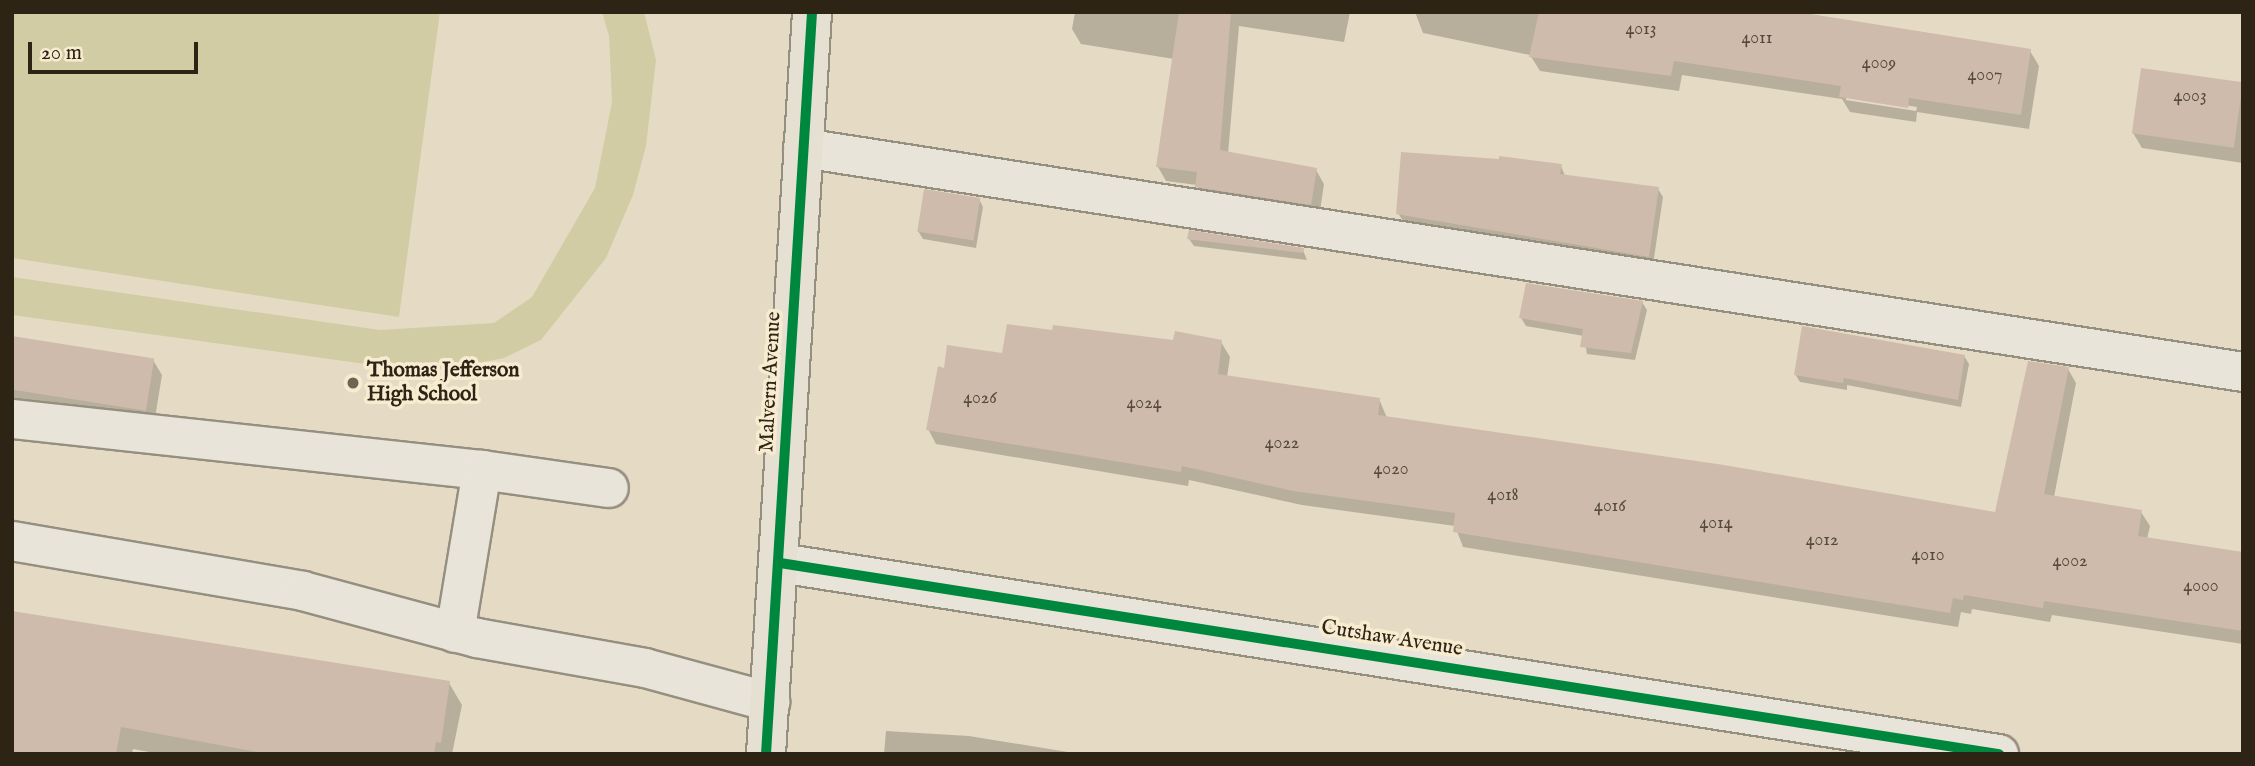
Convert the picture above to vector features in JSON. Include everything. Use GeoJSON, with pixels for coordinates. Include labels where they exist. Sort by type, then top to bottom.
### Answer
{"type":"FeatureCollection","features":[{"type":"Feature","properties":{"kind":"main road","name":"Malvern Avenue"},"geometry":{"type":"LineString","coordinates":[[766,754],[780,563],[812,12]]}},
{"type":"Feature","properties":{"kind":"street"},"geometry":{"type":"LineString","coordinates":[[803,148],[2243,372]]}},
{"type":"Feature","properties":{"kind":"street"},"geometry":{"type":"LineString","coordinates":[[12,419],[482,470],[610,488]]}},
{"type":"Feature","properties":{"kind":"street"},"geometry":{"type":"LineString","coordinates":[[455,633],[482,470]]}},
{"type":"Feature","properties":{"kind":"street"},"geometry":{"type":"LineString","coordinates":[[12,541],[303,591],[455,633],[645,668],[770,702]]}},
{"type":"Feature","properties":{"kind":"street","name":"Cutshaw Avenue"},"geometry":{"type":"LineString","coordinates":[[780,563],[1998,754]]}},
{"type":"Feature","properties":{"kind":"shaded area"},"geometry":{"type":"Polygon","coordinates":[[[12,12],[440,12],[399,317],[12,258],[12,12]]]}},
{"type":"Feature","properties":{"kind":"shaded area"},"geometry":{"type":"Polygon","coordinates":[[[602,12],[644,12],[656,60],[646,146],[633,195],[606,258],[541,340],[504,358],[460,367],[394,368],[12,315],[12,277],[380,330],[494,323],[532,297],[595,188],[612,102],[609,36],[602,12]]]}},
{"type":"Feature","properties":{"kind":"building"},"geometry":{"type":"Polygon","coordinates":[[[1179,12],[1231,12],[1220,150],[1317,168],[1311,205],[1195,187],[1197,172],[1156,167],[1179,12]]]}},
{"type":"Feature","properties":{"kind":"building"},"geometry":{"type":"Polygon","coordinates":[[[1539,12],[1798,12],[2031,49],[2021,115],[1909,98],[1908,108],[1839,97],[1841,86],[1674,61],[1671,76],[1529,57],[1539,12]]]}},
{"type":"Feature","properties":{"kind":"building"},"geometry":{"type":"Polygon","coordinates":[[[2141,68],[2243,82],[2234,148],[2132,133],[2141,68]]]}},
{"type":"Feature","properties":{"kind":"building"},"geometry":{"type":"Polygon","coordinates":[[[1401,152],[1499,159],[1499,156],[1562,164],[1560,174],[1659,187],[1649,257],[1396,214],[1401,152]]]}},
{"type":"Feature","properties":{"kind":"building"},"geometry":{"type":"Polygon","coordinates":[[[924,189],[980,198],[974,240],[917,231],[924,189]]]}},
{"type":"Feature","properties":{"kind":"building"},"geometry":{"type":"Polygon","coordinates":[[[1189,230],[1304,248],[1303,253],[1187,239],[1189,230]]]}},
{"type":"Feature","properties":{"kind":"building"},"geometry":{"type":"Polygon","coordinates":[[[1526,283],[1643,301],[1631,353],[1580,347],[1583,329],[1519,318],[1526,283]]]}},
{"type":"Feature","properties":{"kind":"building"},"geometry":{"type":"Polygon","coordinates":[[[1007,324],[1052,330],[1053,325],[1173,340],[1175,331],[1222,340],[1218,374],[1380,398],[1378,415],[1724,465],[1995,512],[2028,361],[2069,367],[2044,494],[2142,510],[2138,536],[2243,552],[2243,631],[2044,601],[2043,608],[1964,595],[1963,600],[1953,598],[1950,613],[1453,532],[1455,513],[1293,491],[1182,466],[1181,472],[926,430],[938,366],[944,368],[947,345],[1002,353],[1007,324]]]}},
{"type":"Feature","properties":{"kind":"building"},"geometry":{"type":"Polygon","coordinates":[[[1802,326],[1965,355],[1958,400],[1844,378],[1843,383],[1794,375],[1802,326]]]}},
{"type":"Feature","properties":{"kind":"building"},"geometry":{"type":"Polygon","coordinates":[[[12,336],[154,359],[146,411],[12,390],[12,336]]]}},
{"type":"Feature","properties":{"kind":"building"},"geometry":{"type":"Polygon","coordinates":[[[12,611],[450,681],[441,743],[436,742],[434,754],[269,754],[121,727],[116,754],[12,754],[12,611]]]}},
{"type":"Feature","properties":{"kind":"cycle path"},"geometry":{"type":"LineString","coordinates":[[766,754],[812,12]]}},
{"type":"Feature","properties":{"kind":"cycle path"},"geometry":{"type":"LineString","coordinates":[[780,563],[1999,754]]}},
{"type":"Feature","properties":{"kind":"place","name":"Thomas Jefferson High School"},"geometry":{"type":"Point","coordinates":[353,383]}}]}
